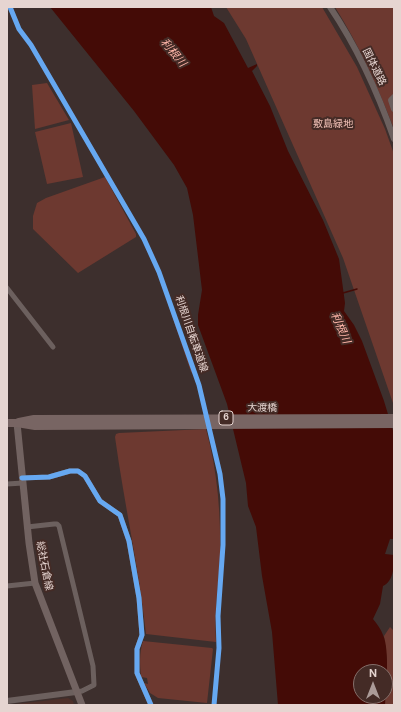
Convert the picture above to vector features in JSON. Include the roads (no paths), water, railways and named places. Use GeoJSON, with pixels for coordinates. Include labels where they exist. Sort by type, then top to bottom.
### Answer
{"type":"FeatureCollection","features":[{"type":"Feature","properties":{"kind":"main road","name":"大渡橋"},"geometry":{"type":"LineString","coordinates":[[58,422],[394,418]]}},
{"type":"Feature","properties":{"kind":"main road","name":"6"},"geometry":{"type":"LineString","coordinates":[[7,423],[17,423],[34,419],[58,422]]}},
{"type":"Feature","properties":{"kind":"main road","name":"大渡橋"},"geometry":{"type":"LineString","coordinates":[[58,422],[394,424]]}},
{"type":"Feature","properties":{"kind":"main road","name":"総社石倉線"},"geometry":{"type":"LineString","coordinates":[[17,423],[22,481],[35,583],[82,705]]}},
{"type":"Feature","properties":{"kind":"street","name":"国体道路"},"geometry":{"type":"LineString","coordinates":[[330,7],[364,66],[394,139]]}},
{"type":"Feature","properties":{"kind":"street"},"geometry":{"type":"LineString","coordinates":[[394,97],[391,100],[394,109]]}},
{"type":"Feature","properties":{"kind":"street"},"geometry":{"type":"LineString","coordinates":[[7,288],[53,347]]}},
{"type":"Feature","properties":{"kind":"street"},"geometry":{"type":"LineString","coordinates":[[7,484],[49,477],[70,471],[78,472],[85,476],[100,500],[120,515],[129,540],[139,598],[142,635],[137,648],[137,673],[151,705]]}},
{"type":"Feature","properties":{"kind":"street"},"geometry":{"type":"LineString","coordinates":[[7,700],[82,691],[94,685],[93,666],[58,526],[57,524],[54,524],[28,527]]}},
{"type":"Feature","properties":{"kind":"street"},"geometry":{"type":"LineString","coordinates":[[7,586],[35,583]]}},
{"type":"Feature","properties":{"kind":"water","name":"利根川"},"geometry":{"type":"Polygon","coordinates":[[[50,7],[211,7],[214,16],[224,23],[248,68],[257,64],[252,71],[270,106],[288,151],[323,220],[339,259],[345,303],[344,311],[354,325],[362,341],[384,401],[394,434],[394,539],[390,539],[385,554],[394,555],[393,568],[389,581],[383,586],[380,604],[373,619],[379,627],[385,642],[387,664],[353,664],[353,704],[385,705],[278,705],[272,632],[262,576],[256,527],[248,506],[246,483],[227,404],[198,325],[202,290],[193,215],[187,188],[174,165],[134,111],[50,7]]]}},
{"type":"Feature","properties":{"kind":"waterway"},"geometry":{"type":"LineString","coordinates":[[343,293],[357,289]]}},
{"type":"Feature","properties":{"kind":"park label","name":"敷島緑地"},"geometry":{"type":"Point","coordinates":[333,124]}}]}
